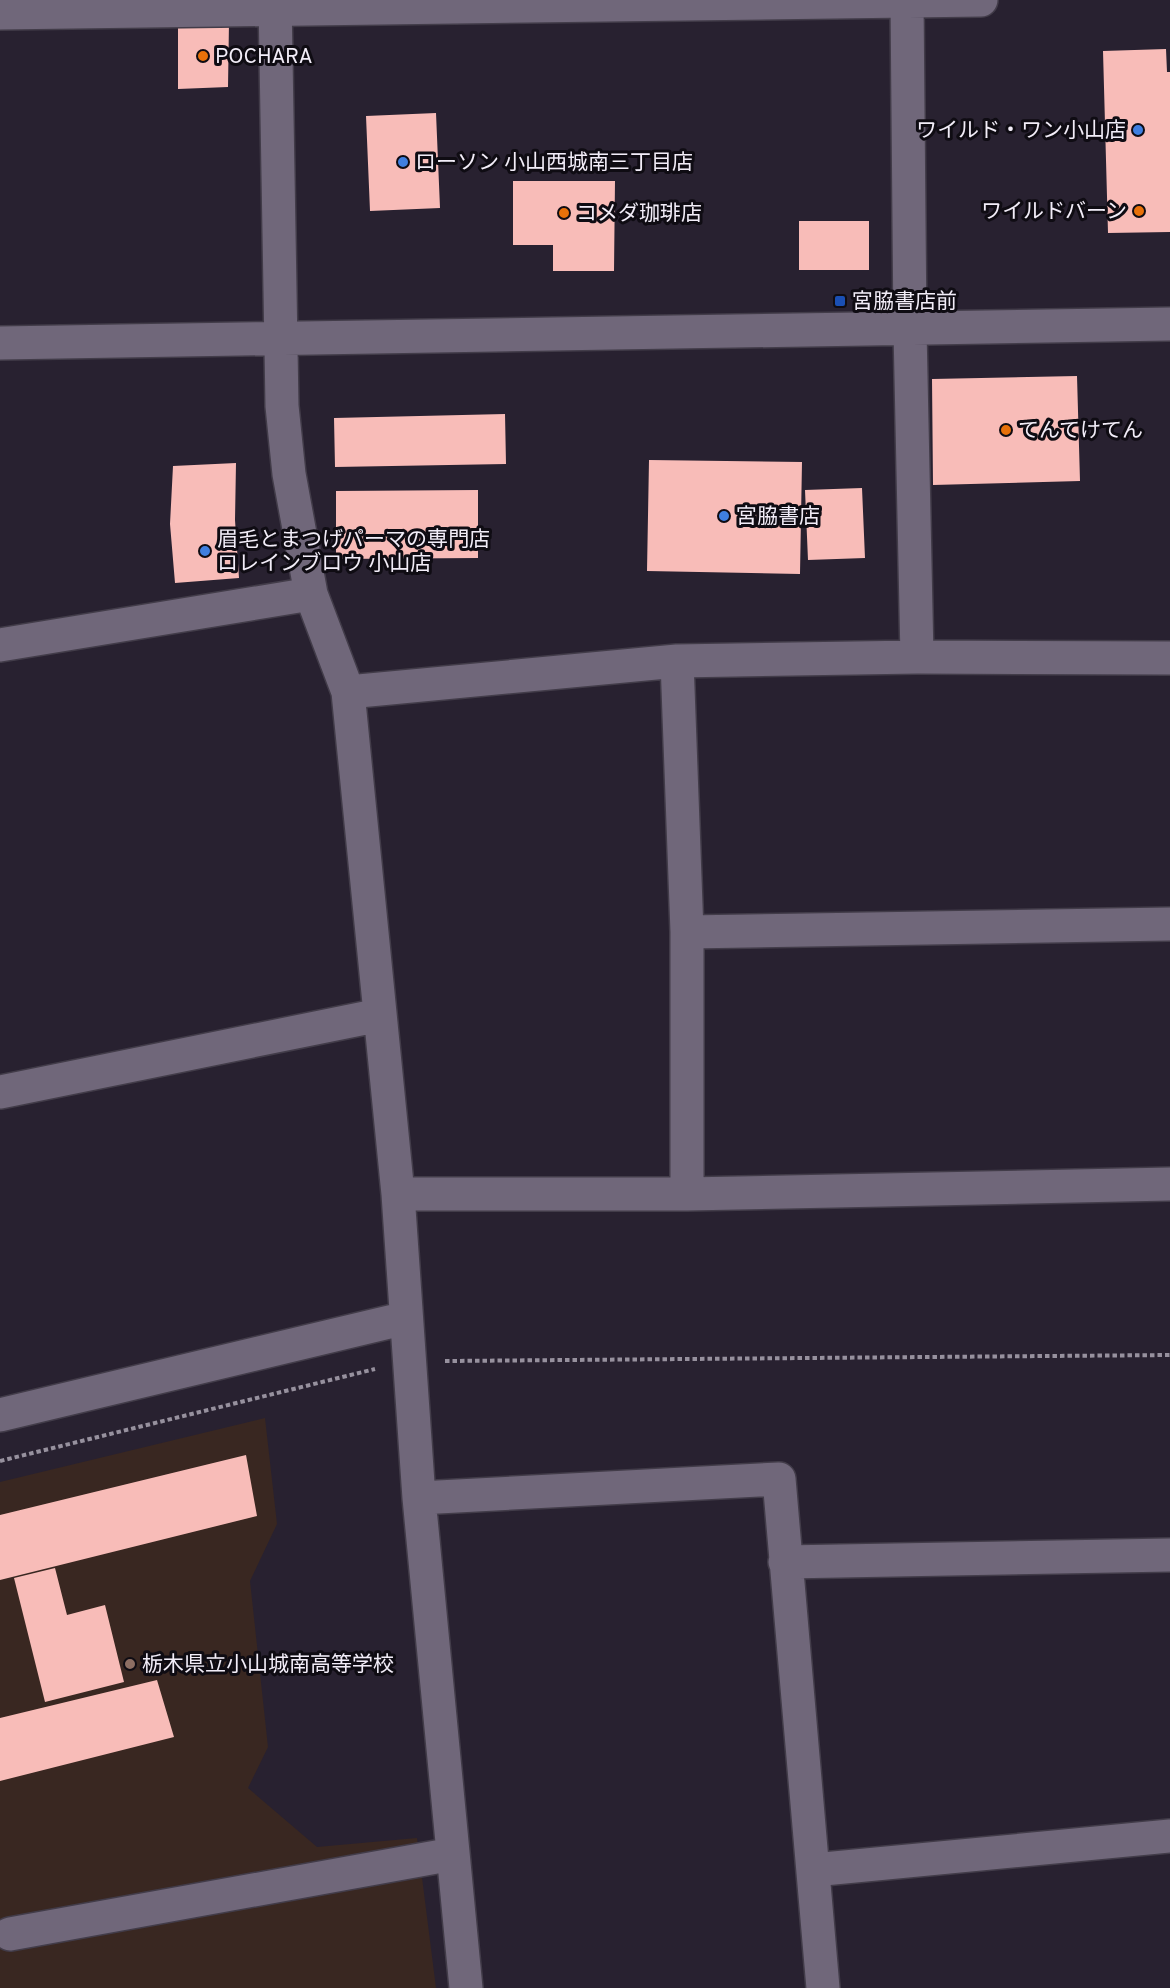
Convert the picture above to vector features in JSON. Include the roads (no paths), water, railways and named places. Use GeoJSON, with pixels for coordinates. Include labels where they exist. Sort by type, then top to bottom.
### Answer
{"type":"FeatureCollection","features":[{"type":"Feature","properties":{"kind":"street"},"geometry":{"type":"LineString","coordinates":[[0,13],[275,5],[981,0]]}},
{"type":"Feature","properties":{"kind":"street"},"geometry":{"type":"LineString","coordinates":[[907,1],[910,330],[918,657]]}},
{"type":"Feature","properties":{"kind":"street"},"geometry":{"type":"LineString","coordinates":[[275,5],[282,406],[289,474],[310,594],[348,692],[398,1194],[419,1498],[466,1988]]}},
{"type":"Feature","properties":{"kind":"street"},"geometry":{"type":"LineString","coordinates":[[0,343],[1170,324]]}},
{"type":"Feature","properties":{"kind":"street"},"geometry":{"type":"LineString","coordinates":[[0,645],[310,594]]}},
{"type":"Feature","properties":{"kind":"street"},"geometry":{"type":"LineString","coordinates":[[348,692],[677,661],[918,657],[1170,658]]}},
{"type":"Feature","properties":{"kind":"street"},"geometry":{"type":"LineString","coordinates":[[677,661],[687,932],[687,1194]]}},
{"type":"Feature","properties":{"kind":"street"},"geometry":{"type":"LineString","coordinates":[[687,932],[1170,924]]}},
{"type":"Feature","properties":{"kind":"street"},"geometry":{"type":"LineString","coordinates":[[0,1092],[380,1015]]}},
{"type":"Feature","properties":{"kind":"street"},"geometry":{"type":"LineString","coordinates":[[398,1194],[687,1194],[1170,1184]]}},
{"type":"Feature","properties":{"kind":"street"},"geometry":{"type":"LineString","coordinates":[[0,1415],[406,1318]]}},
{"type":"Feature","properties":{"kind":"street"},"geometry":{"type":"LineString","coordinates":[[419,1498],[779,1479],[823,1988]]}},
{"type":"Feature","properties":{"kind":"street"},"geometry":{"type":"LineString","coordinates":[[785,1562],[1170,1555]]}},
{"type":"Feature","properties":{"kind":"street"},"geometry":{"type":"LineString","coordinates":[[813,1870],[1170,1836]]}},
{"type":"Feature","properties":{"kind":"street"},"geometry":{"type":"LineString","coordinates":[[10,1934],[453,1854]]}},
{"type":"Feature","properties":{"kind":"place","name":"POCHARA"},"geometry":{"type":"Point","coordinates":[203,56]}},
{"type":"Feature","properties":{"kind":"place","name":"ワイルド・ワン小山店"},"geometry":{"type":"Point","coordinates":[1138,130]}},
{"type":"Feature","properties":{"kind":"place","name":"ローソン 小山西城南三丁目店"},"geometry":{"type":"Point","coordinates":[403,162]}},
{"type":"Feature","properties":{"kind":"place","name":"ワイルドバーン"},"geometry":{"type":"Point","coordinates":[1139,211]}},
{"type":"Feature","properties":{"kind":"place","name":"コメダ珈琲店"},"geometry":{"type":"Point","coordinates":[564,213]}},
{"type":"Feature","properties":{"kind":"place","name":"宮脇書店前"},"geometry":{"type":"Point","coordinates":[840,301]}},
{"type":"Feature","properties":{"kind":"place","name":"てんてけてん"},"geometry":{"type":"Point","coordinates":[1006,430]}},
{"type":"Feature","properties":{"kind":"place","name":"宮脇書店"},"geometry":{"type":"Point","coordinates":[724,516]}},
{"type":"Feature","properties":{"kind":"place","name":"眉毛とまつげパーマの専門店 ロレインブロウ 小山店"},"geometry":{"type":"Point","coordinates":[205,551]}},
{"type":"Feature","properties":{"kind":"place","name":"栃木県立小山城南高等学校"},"geometry":{"type":"Point","coordinates":[130,1664]}}]}
